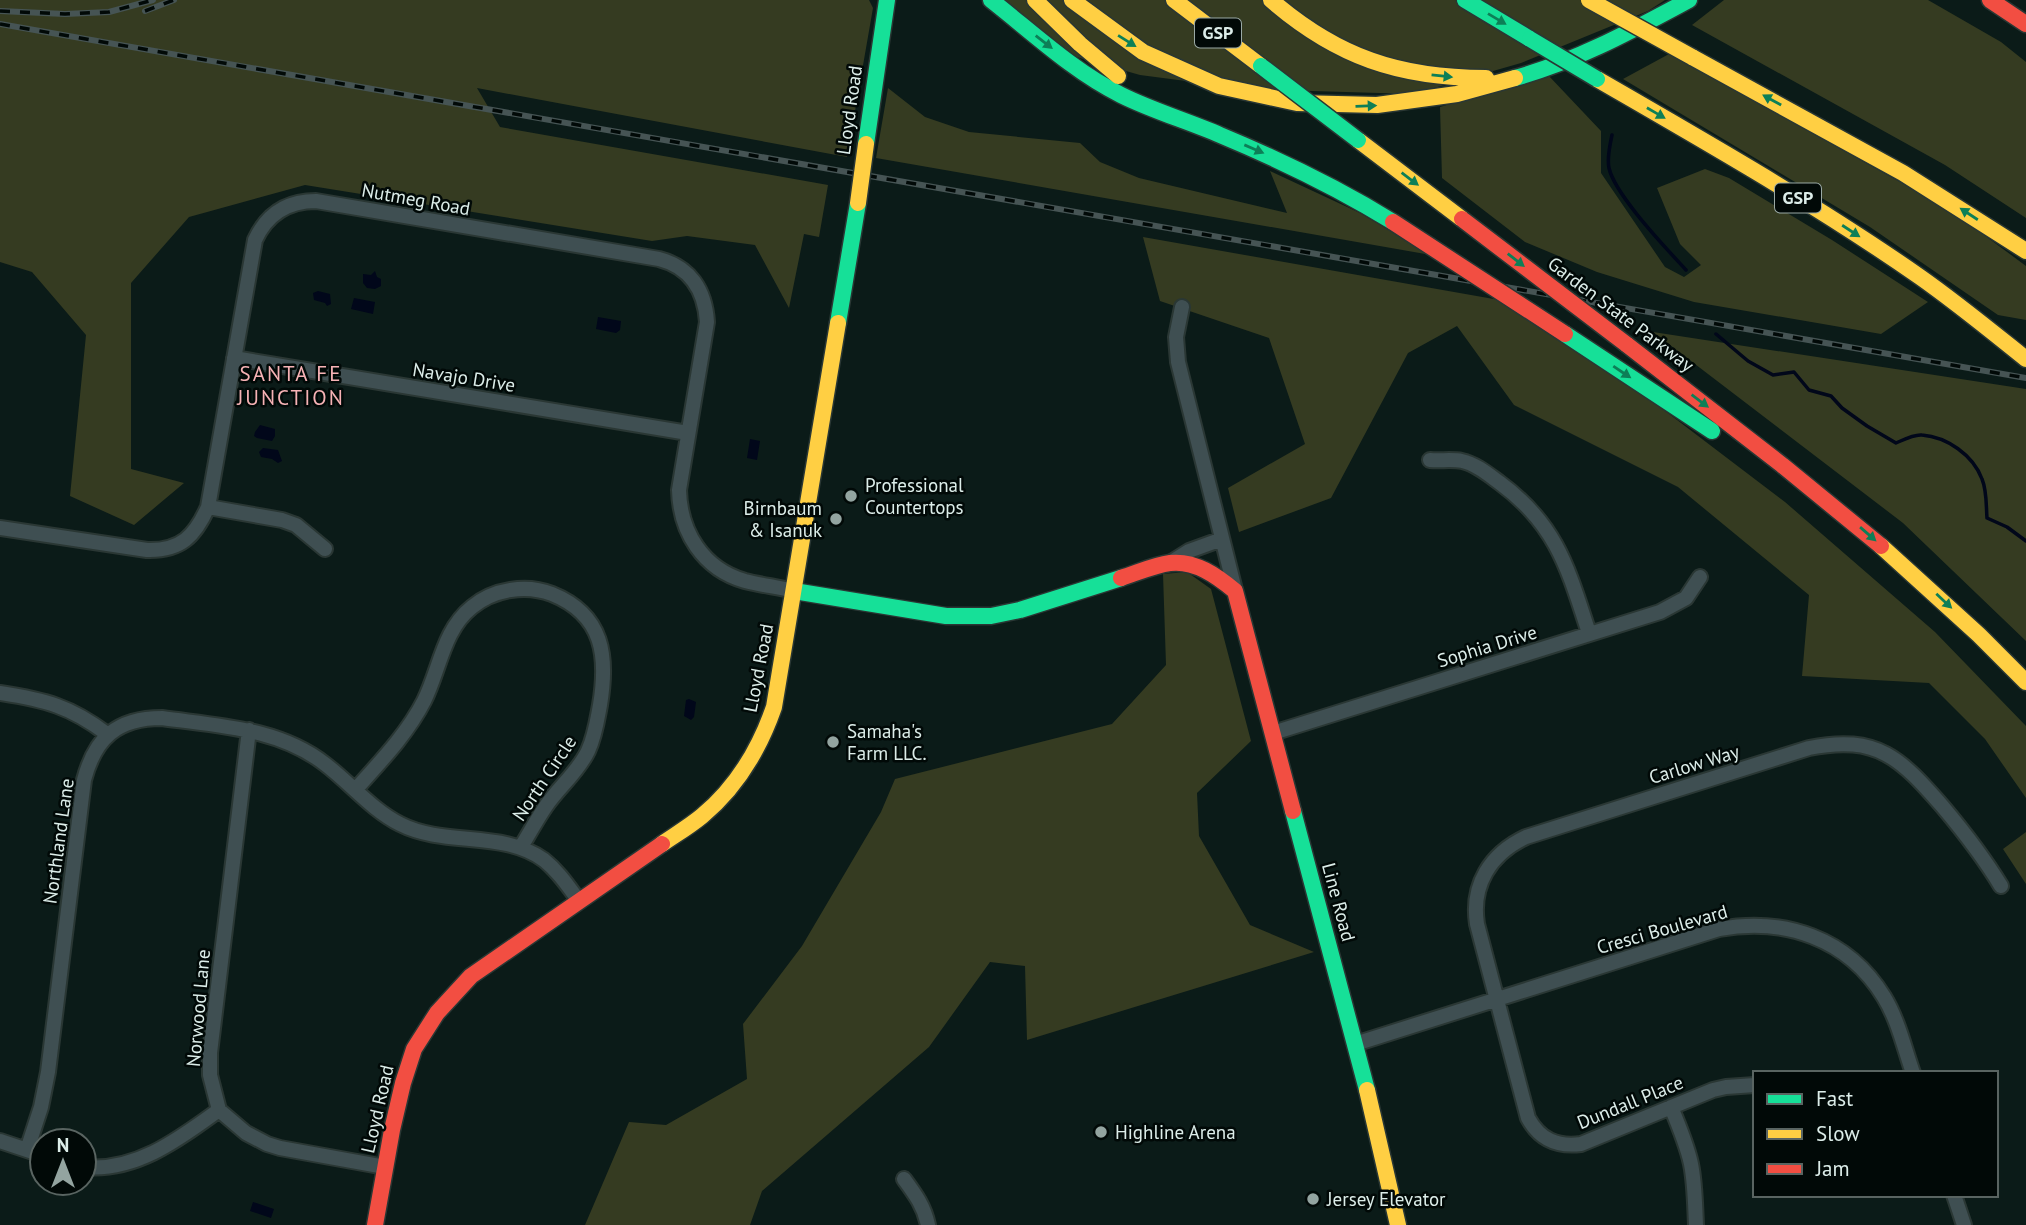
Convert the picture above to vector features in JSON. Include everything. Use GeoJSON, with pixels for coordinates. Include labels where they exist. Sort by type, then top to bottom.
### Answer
{"type":"FeatureCollection","features":[{"type":"Feature","properties":{"kind":"main road","name":"Lloyd Road"},"geometry":{"type":"LineString","coordinates":[[375,1225],[400,1091],[408,1063],[436,1013],[452,993],[471,976],[701,817],[744,772],[762,740],[774,708],[858,203],[887,0]]}},
{"type":"Feature","properties":{"kind":"main road"},"geometry":{"type":"LineString","coordinates":[[991,0],[1103,85],[1151,109],[1191,123],[1318,179],[1393,222],[1764,467],[1842,512]]}},
{"type":"Feature","properties":{"kind":"main road"},"geometry":{"type":"LineString","coordinates":[[1035,0],[1080,44],[1123,80],[1191,123]]}},
{"type":"Feature","properties":{"kind":"main road"},"geometry":{"type":"LineString","coordinates":[[1072,0],[1129,42],[1178,69],[1229,89],[1280,100],[1343,106],[1407,103],[1471,92],[1560,63],[1616,40],[1689,0]]}},
{"type":"Feature","properties":{"kind":"main road","name":"Garden State Parkway"},"geometry":{"type":"LineString","coordinates":[[1174,0],[1842,512],[1928,586],[2026,682]]}},
{"type":"Feature","properties":{"kind":"main road"},"geometry":{"type":"LineString","coordinates":[[1271,0],[1299,24],[1332,44],[1388,66],[1459,78],[1529,74]]}},
{"type":"Feature","properties":{"kind":"main road","name":"GSP"},"geometry":{"type":"LineString","coordinates":[[1465,0],[1844,227],[1922,279],[2026,359]]}},
{"type":"Feature","properties":{"kind":"main road"},"geometry":{"type":"LineString","coordinates":[[1589,0],[1903,173],[2026,251]]}},
{"type":"Feature","properties":{"kind":"main road"},"geometry":{"type":"LineString","coordinates":[[1990,0],[2026,24]]}},
{"type":"Feature","properties":{"kind":"main road"},"geometry":{"type":"LineString","coordinates":[[793,590],[946,616],[991,616],[1020,610],[1170,563],[1186,563],[1212,572],[1235,591]]}},
{"type":"Feature","properties":{"kind":"main road","name":"Line Road"},"geometry":{"type":"LineString","coordinates":[[1235,591],[1355,1044],[1398,1225]]}},
{"type":"Feature","properties":{"kind":"street","name":"Nutmeg Road"},"geometry":{"type":"LineString","coordinates":[[0,528],[158,550],[179,544],[192,535],[200,526],[208,507],[253,247],[261,228],[270,217],[293,204],[316,201],[659,259],[681,268],[696,283],[706,308],[679,490],[679,505],[685,527],[693,544],[710,562],[729,575],[793,590]]}},
{"type":"Feature","properties":{"kind":"street","name":"Line Road"},"geometry":{"type":"LineString","coordinates":[[1182,307],[1176,337],[1178,362],[1235,591]]}},
{"type":"Feature","properties":{"kind":"street","name":"Navajo Drive"},"geometry":{"type":"LineString","coordinates":[[234,358],[688,433]]}},
{"type":"Feature","properties":{"kind":"street"},"geometry":{"type":"LineString","coordinates":[[1430,460],[1463,461],[1475,466],[1510,490],[1535,514],[1562,555],[1589,633]]}},
{"type":"Feature","properties":{"kind":"street"},"geometry":{"type":"LineString","coordinates":[[208,507],[282,520],[296,525],[325,548]]}},
{"type":"Feature","properties":{"kind":"street"},"geometry":{"type":"LineString","coordinates":[[1170,563],[1189,551],[1222,539]]}},
{"type":"Feature","properties":{"kind":"street","name":"Sophia Drive"},"geometry":{"type":"LineString","coordinates":[[1273,733],[1673,606],[1686,598],[1700,577]]}},
{"type":"Feature","properties":{"kind":"street","name":"North Circle"},"geometry":{"type":"LineString","coordinates":[[356,789],[392,749],[414,719],[432,683],[450,634],[465,613],[483,599],[500,592],[525,589],[548,592],[573,605],[591,626],[602,651],[604,679],[596,727],[587,752],[545,807],[522,847]]}},
{"type":"Feature","properties":{"kind":"street"},"geometry":{"type":"LineString","coordinates":[[0,693],[54,704],[87,720],[107,734],[149,718],[162,718],[250,730],[279,738],[323,762],[385,816],[416,831],[522,847],[554,868],[579,901]]}},
{"type":"Feature","properties":{"kind":"street","name":"Norwood Lane"},"geometry":{"type":"LineString","coordinates":[[219,1110],[210,1075],[210,1052],[250,730]]}},
{"type":"Feature","properties":{"kind":"street","name":"Northland Lane"},"geometry":{"type":"LineString","coordinates":[[27,1150],[41,1107],[48,1072],[84,780],[92,757],[107,734]]}},
{"type":"Feature","properties":{"kind":"street","name":"Carlow Way"},"geometry":{"type":"LineString","coordinates":[[1496,999],[1477,924],[1476,904],[1485,872],[1504,849],[1526,837],[1809,748],[1829,744],[1852,744],[1874,749],[1913,772],[1955,821],[2001,886]]}},
{"type":"Feature","properties":{"kind":"street","name":"Cresci Boulevard"},"geometry":{"type":"LineString","coordinates":[[1355,1044],[1719,929],[1751,925],[1781,927],[1805,933],[1828,943],[1851,959],[1869,977],[1890,1009],[1908,1071]]}},
{"type":"Feature","properties":{"kind":"street","name":"Dundall Place"},"geometry":{"type":"LineString","coordinates":[[1496,999],[1528,1118],[1539,1135],[1549,1141],[1568,1146],[1581,1144],[1713,1090],[1753,1085]]}},
{"type":"Feature","properties":{"kind":"street"},"geometry":{"type":"LineString","coordinates":[[1671,1107],[1691,1164],[1696,1225]]}},
{"type":"Feature","properties":{"kind":"street"},"geometry":{"type":"LineString","coordinates":[[98,1167],[117,1167],[149,1155],[219,1110],[246,1133],[267,1144],[385,1167]]}},
{"type":"Feature","properties":{"kind":"street"},"geometry":{"type":"LineString","coordinates":[[0,1141],[27,1150]]}},
{"type":"Feature","properties":{"kind":"street"},"geometry":{"type":"LineString","coordinates":[[904,1179],[919,1199],[928,1225]]}},
{"type":"Feature","properties":{"kind":"street"},"geometry":{"type":"LineString","coordinates":[[1955,1197],[1964,1225]]}},
{"type":"Feature","properties":{"kind":"green space"},"geometry":{"type":"Polygon","coordinates":[[[0,0],[869,0],[873,8],[847,157],[477,88],[500,127],[828,185],[819,237],[804,234],[789,308],[755,245],[687,236],[652,241],[305,185],[189,217],[131,283],[131,469],[184,483],[134,525],[70,496],[86,335],[32,272],[0,262],[0,0]]]}},
{"type":"Feature","properties":{"kind":"green space"},"geometry":{"type":"Polygon","coordinates":[[[1002,0],[1665,0],[1648,11],[1521,63],[1413,94],[1247,89],[1140,75],[1073,56],[1002,0]]]}},
{"type":"Feature","properties":{"kind":"green space"},"geometry":{"type":"Polygon","coordinates":[[[1724,0],[1928,0],[2001,42],[2026,62],[2026,218],[1945,165],[1692,25],[1724,0]]]}},
{"type":"Feature","properties":{"kind":"green space"},"geometry":{"type":"Polygon","coordinates":[[[1669,54],[1949,209],[2026,266],[2026,320],[1998,315],[1870,227],[1623,79],[1669,54]]]}},
{"type":"Feature","properties":{"kind":"green space"},"geometry":{"type":"Polygon","coordinates":[[[1548,75],[1601,131],[1601,173],[1665,267],[1684,277],[1701,265],[1680,244],[1657,188],[1705,169],[1729,178],[1928,302],[1881,334],[1694,302],[1597,272],[1525,242],[1442,178],[1440,107],[1548,75]]]}},
{"type":"Feature","properties":{"kind":"green space"},"geometry":{"type":"Polygon","coordinates":[[[888,88],[925,117],[969,132],[1080,143],[1100,162],[1139,178],[1287,213],[1270,171],[1360,213],[1431,255],[876,158],[888,88]]]}},
{"type":"Feature","properties":{"kind":"green space"},"geometry":{"type":"Polygon","coordinates":[[[1143,237],[1505,301],[1560,331],[1785,502],[1935,632],[2026,726],[2026,798],[1985,739],[1929,683],[1802,676],[1809,595],[1678,487],[1514,405],[1457,326],[1408,353],[1331,498],[1239,532],[1228,488],[1305,444],[1269,338],[1160,301],[1143,237]]]}},
{"type":"Feature","properties":{"kind":"green space"},"geometry":{"type":"Polygon","coordinates":[[[1653,332],[2026,389],[2026,641],[1903,523],[1653,332]]]}},
{"type":"Feature","properties":{"kind":"green space"},"geometry":{"type":"Polygon","coordinates":[[[1187,572],[1211,589],[1251,741],[1197,793],[1199,836],[1250,925],[1314,952],[1027,1040],[1025,966],[990,962],[929,1047],[762,1191],[750,1225],[585,1225],[629,1122],[666,1125],[747,1079],[743,1024],[802,946],[881,812],[895,779],[1112,724],[1166,665],[1163,574],[1187,572]]]}},
{"type":"Feature","properties":{"kind":"green space"},"geometry":{"type":"Polygon","coordinates":[[[2026,832],[2026,884],[2003,849],[2026,832]]]}},
{"type":"Feature","properties":{"kind":"water"},"geometry":{"type":"Polygon","coordinates":[[[375,271],[381,279],[381,286],[375,289],[367,288],[363,283],[363,274],[371,275],[375,271]]]}},
{"type":"Feature","properties":{"kind":"water"},"geometry":{"type":"Polygon","coordinates":[[[318,291],[330,294],[331,304],[327,306],[314,300],[313,293],[318,291]]]}},
{"type":"Feature","properties":{"kind":"water"},"geometry":{"type":"Polygon","coordinates":[[[354,298],[375,302],[373,314],[351,309],[354,298]]]}},
{"type":"Feature","properties":{"kind":"water"},"geometry":{"type":"Polygon","coordinates":[[[598,317],[621,321],[620,330],[616,333],[596,329],[598,317]]]}},
{"type":"Feature","properties":{"kind":"water"},"geometry":{"type":"Polygon","coordinates":[[[260,425],[275,429],[272,441],[254,436],[260,425]]]}},
{"type":"Feature","properties":{"kind":"water"},"geometry":{"type":"Polygon","coordinates":[[[750,439],[760,441],[757,460],[747,458],[750,439]]]}},
{"type":"Feature","properties":{"kind":"water"},"geometry":{"type":"Polygon","coordinates":[[[263,448],[278,450],[282,461],[278,463],[261,457],[259,452],[263,448]]]}},
{"type":"Feature","properties":{"kind":"water"},"geometry":{"type":"Polygon","coordinates":[[[686,700],[696,702],[691,720],[684,716],[686,700]]]}},
{"type":"Feature","properties":{"kind":"water"},"geometry":{"type":"Polygon","coordinates":[[[253,1202],[274,1209],[271,1218],[250,1211],[253,1202]]]}},
{"type":"Feature","properties":{"kind":"waterway"},"geometry":{"type":"LineString","coordinates":[[1612,135],[1608,160],[1613,179],[1642,221],[1686,270]]}},
{"type":"Feature","properties":{"kind":"waterway"},"geometry":{"type":"LineString","coordinates":[[1716,334],[1748,361],[1773,375],[1794,372],[1809,390],[1831,396],[1842,408],[1896,443],[1922,435],[1950,443],[1966,455],[1978,470],[1986,493],[1987,518],[2007,527],[2026,541]]}},
{"type":"Feature","properties":{"kind":"railway"},"geometry":{"type":"LineString","coordinates":[[0,11],[65,14],[109,12],[153,0]]}},
{"type":"Feature","properties":{"kind":"railway"},"geometry":{"type":"LineString","coordinates":[[145,11],[174,0]]}},
{"type":"Feature","properties":{"kind":"railway"},"geometry":{"type":"LineString","coordinates":[[0,24],[2026,378]]}},
{"type":"Feature","properties":{"kind":"traffic: fast"},"geometry":{"type":"LineString","coordinates":[[866,144],[887,0]]}},
{"type":"Feature","properties":{"kind":"traffic: fast"},"geometry":{"type":"LineString","coordinates":[[991,0],[1054,51],[1103,85],[1133,101],[1287,165],[1393,222]]}},
{"type":"Feature","properties":{"kind":"traffic: fast"},"geometry":{"type":"LineString","coordinates":[[1465,0],[1530,39]]}},
{"type":"Feature","properties":{"kind":"traffic: fast"},"geometry":{"type":"LineString","coordinates":[[1515,78],[1583,54],[1689,0]]}},
{"type":"Feature","properties":{"kind":"traffic: fast"},"geometry":{"type":"LineString","coordinates":[[1530,39],[1597,79]]}},
{"type":"Feature","properties":{"kind":"traffic: fast"},"geometry":{"type":"LineString","coordinates":[[1261,66],[1358,140]]}},
{"type":"Feature","properties":{"kind":"traffic: fast"},"geometry":{"type":"LineString","coordinates":[[838,323],[858,203]]}},
{"type":"Feature","properties":{"kind":"traffic: fast"},"geometry":{"type":"LineString","coordinates":[[1565,334],[1712,431]]}},
{"type":"Feature","properties":{"kind":"traffic: fast"},"geometry":{"type":"LineString","coordinates":[[794,591],[946,616],[991,616],[1020,610],[1121,578]]}},
{"type":"Feature","properties":{"kind":"traffic: fast"},"geometry":{"type":"LineString","coordinates":[[1293,811],[1367,1090]]}},
{"type":"Feature","properties":{"kind":"traffic: slow"},"geometry":{"type":"LineString","coordinates":[[1035,0],[1118,76]]}},
{"type":"Feature","properties":{"kind":"traffic: slow"},"geometry":{"type":"LineString","coordinates":[[1072,0],[1143,52],[1219,86],[1297,103],[1377,105],[1457,94],[1515,78]]}},
{"type":"Feature","properties":{"kind":"traffic: slow"},"geometry":{"type":"LineString","coordinates":[[1174,0],[1261,66]]}},
{"type":"Feature","properties":{"kind":"traffic: slow"},"geometry":{"type":"LineString","coordinates":[[1271,0],[1320,36],[1371,60],[1425,74],[1486,78]]}},
{"type":"Feature","properties":{"kind":"traffic: slow"},"geometry":{"type":"LineString","coordinates":[[1589,0],[1692,57]]}},
{"type":"Feature","properties":{"kind":"traffic: slow"},"geometry":{"type":"LineString","coordinates":[[1692,57],[1903,173],[2026,251]]}},
{"type":"Feature","properties":{"kind":"traffic: slow"},"geometry":{"type":"LineString","coordinates":[[1597,79],[1761,175],[1881,250],[1974,317],[2026,359]]}},
{"type":"Feature","properties":{"kind":"traffic: slow"},"geometry":{"type":"LineString","coordinates":[[1358,140],[1462,219]]}},
{"type":"Feature","properties":{"kind":"traffic: slow"},"geometry":{"type":"LineString","coordinates":[[858,203],[866,144]]}},
{"type":"Feature","properties":{"kind":"traffic: slow"},"geometry":{"type":"LineString","coordinates":[[662,844],[702,816],[726,793],[754,753],[774,707],[838,323]]}},
{"type":"Feature","properties":{"kind":"traffic: slow"},"geometry":{"type":"LineString","coordinates":[[1881,546],[1979,635],[2026,682]]}},
{"type":"Feature","properties":{"kind":"traffic: slow"},"geometry":{"type":"LineString","coordinates":[[1367,1090],[1398,1225]]}},
{"type":"Feature","properties":{"kind":"traffic: jam"},"geometry":{"type":"LineString","coordinates":[[1990,0],[2026,24]]}},
{"type":"Feature","properties":{"kind":"traffic: jam"},"geometry":{"type":"LineString","coordinates":[[1462,219],[1626,344]]}},
{"type":"Feature","properties":{"kind":"traffic: jam"},"geometry":{"type":"LineString","coordinates":[[1393,222],[1565,334]]}},
{"type":"Feature","properties":{"kind":"traffic: jam"},"geometry":{"type":"LineString","coordinates":[[1626,344],[1881,546]]}},
{"type":"Feature","properties":{"kind":"traffic: jam"},"geometry":{"type":"LineString","coordinates":[[1121,578],[1158,565],[1188,564],[1205,570],[1235,591],[1293,811]]}},
{"type":"Feature","properties":{"kind":"traffic: jam"},"geometry":{"type":"LineString","coordinates":[[375,1225],[403,1083],[414,1049],[437,1013],[471,976],[662,844]]}},
{"type":"Feature","properties":{"kind":"place","name":"Professional Countertops"},"geometry":{"type":"Point","coordinates":[851,496]}},
{"type":"Feature","properties":{"kind":"place","name":"Birnbaum & Isanuk"},"geometry":{"type":"Point","coordinates":[836,519]}},
{"type":"Feature","properties":{"kind":"place","name":"Samaha's Farm LLC."},"geometry":{"type":"Point","coordinates":[833,742]}},
{"type":"Feature","properties":{"kind":"place","name":"Highline Arena"},"geometry":{"type":"Point","coordinates":[1101,1132]}},
{"type":"Feature","properties":{"kind":"place","name":"Jersey Elevator"},"geometry":{"type":"Point","coordinates":[1313,1199]}},
{"type":"Feature","properties":{"kind":"district","name":"SANTA FE JUNCTION"},"geometry":{"type":"Point","coordinates":[291,386]}}]}
